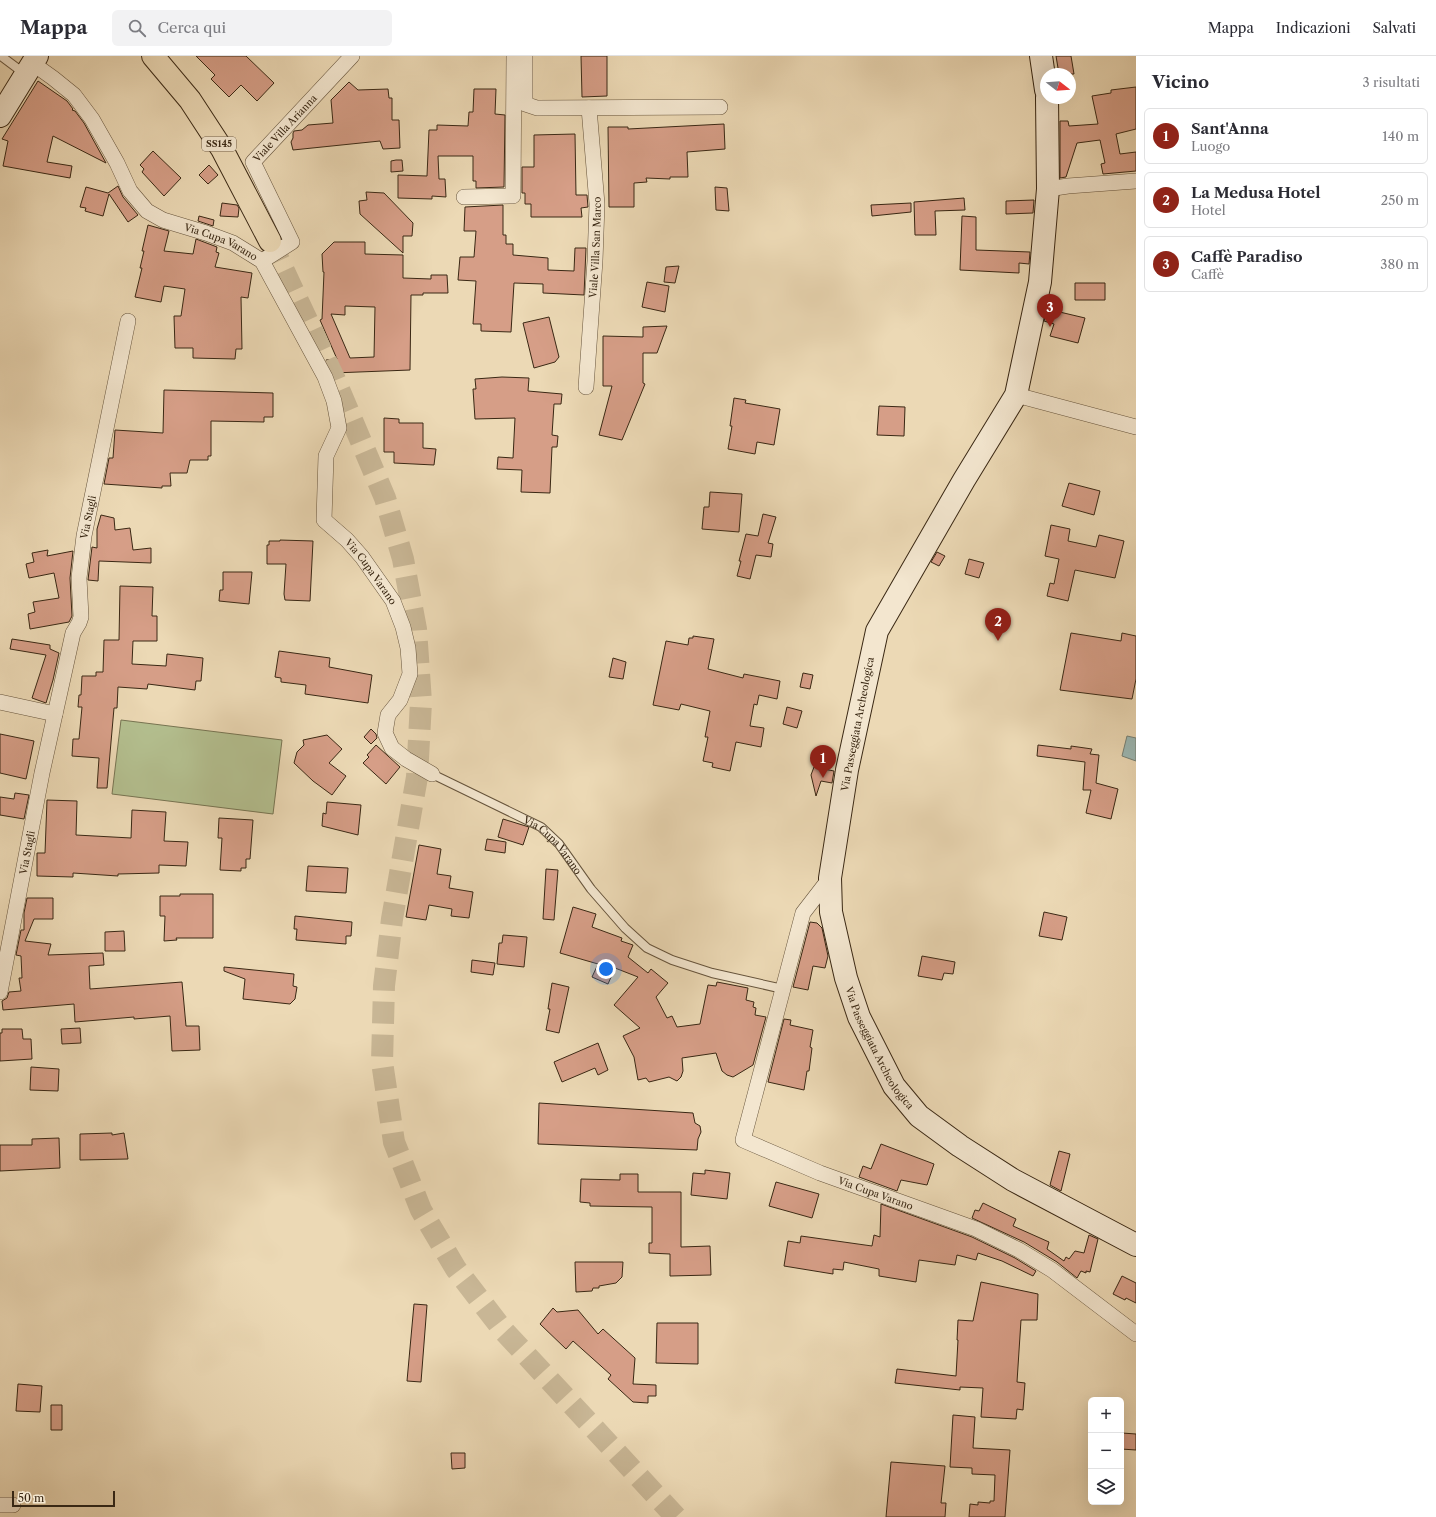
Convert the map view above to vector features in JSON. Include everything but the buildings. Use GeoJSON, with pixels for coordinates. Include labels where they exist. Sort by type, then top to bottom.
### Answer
{"type":"FeatureCollection","features":[{"type":"Feature","properties":{"kind":"highway","name":"SS145"},"geometry":{"type":"LineString","coordinates":[[153,56],[190,100],[222,149],[270,241]]}},
{"type":"Feature","properties":{"kind":"street","name":"Viale Villa Arianna"},"geometry":{"type":"LineString","coordinates":[[262,261],[292,242],[253,162],[352,56]]}},
{"type":"Feature","properties":{"kind":"street"},"geometry":{"type":"LineString","coordinates":[[464,197],[513,196],[514,56]]}},
{"type":"Feature","properties":{"kind":"street"},"geometry":{"type":"LineString","coordinates":[[525,56],[525,104],[537,108],[720,107]]}},
{"type":"Feature","properties":{"kind":"street"},"geometry":{"type":"LineString","coordinates":[[1041,56],[1043,68]]}},
{"type":"Feature","properties":{"kind":"street"},"geometry":{"type":"LineString","coordinates":[[0,116],[31,65]]}},
{"type":"Feature","properties":{"kind":"street","name":"Via Cupa Varano"},"geometry":{"type":"LineString","coordinates":[[31,65],[53,78],[74,95],[92,119],[117,163],[130,191],[147,211],[162,220],[233,243],[262,261],[324,377],[334,401],[339,428],[326,456],[324,520],[347,540],[362,557],[394,601],[403,627],[408,648],[410,674],[400,700],[388,715],[385,733],[392,748],[406,759],[432,774]]}},
{"type":"Feature","properties":{"kind":"street","name":"Via Passeggiata Archeologica"},"geometry":{"type":"LineString","coordinates":[[1047,104],[1048,189],[1040,282],[1016,395],[964,480],[877,631],[847,770],[830,878],[831,912],[846,978],[859,1017],[894,1086],[919,1116],[960,1146],[1013,1180],[1136,1244]]}},
{"type":"Feature","properties":{"kind":"street","name":"Viale Villa San Marco"},"geometry":{"type":"LineString","coordinates":[[586,387],[595,261],[597,204],[589,108]]}},
{"type":"Feature","properties":{"kind":"street"},"geometry":{"type":"LineString","coordinates":[[1048,189],[1136,181]]}},
{"type":"Feature","properties":{"kind":"street","name":"Via Stagli"},"geometry":{"type":"LineString","coordinates":[[0,992],[42,773],[73,632],[81,617],[79,578],[84,536],[128,321]]}},
{"type":"Feature","properties":{"kind":"street"},"geometry":{"type":"LineString","coordinates":[[1016,395],[1136,427]]}},
{"type":"Feature","properties":{"kind":"street"},"geometry":{"type":"LineString","coordinates":[[0,702],[55,714]]}},
{"type":"Feature","properties":{"kind":"street","name":"Via Cupa Varano"},"geometry":{"type":"LineString","coordinates":[[830,878],[803,913],[743,1140],[820,1173],[976,1229],[1019,1250],[1052,1270],[1136,1334]]}},
{"type":"Feature","properties":{"kind":"lane"},"geometry":{"type":"LineString","coordinates":[[1,56],[31,65]]}},
{"type":"Feature","properties":{"kind":"lane","name":"Via Cupa Varano"},"geometry":{"type":"LineString","coordinates":[[432,774],[541,827],[559,844],[591,889],[625,928],[647,948],[672,960],[712,973],[783,989]]}},
{"type":"Feature","properties":{"kind":"green space"},"geometry":{"type":"Polygon","coordinates":[[[121,720],[282,740],[273,814],[112,794],[121,720]]]}},
{"type":"Feature","properties":{"kind":"water"},"geometry":{"type":"Polygon","coordinates":[[[1127,736],[1136,738],[1136,761],[1122,756],[1127,736]]]}},
{"type":"Feature","properties":{"kind":"tunnel"},"geometry":{"type":"LineString","coordinates":[[270,241],[335,380],[385,498],[403,559],[416,629],[421,702],[417,777],[392,919],[384,986],[382,1062],[394,1142],[421,1210],[456,1269],[503,1330],[676,1517]]}},
{"type":"Feature","properties":{"kind":"place","name":"Caffè Paradiso"},"geometry":{"type":"Point","coordinates":[1050,327]}},
{"type":"Feature","properties":{"kind":"place","name":"La Medusa Hotel"},"geometry":{"type":"Point","coordinates":[998,641]}},
{"type":"Feature","properties":{"kind":"place","name":"Sant'Anna"},"geometry":{"type":"Point","coordinates":[823,778]}}]}
